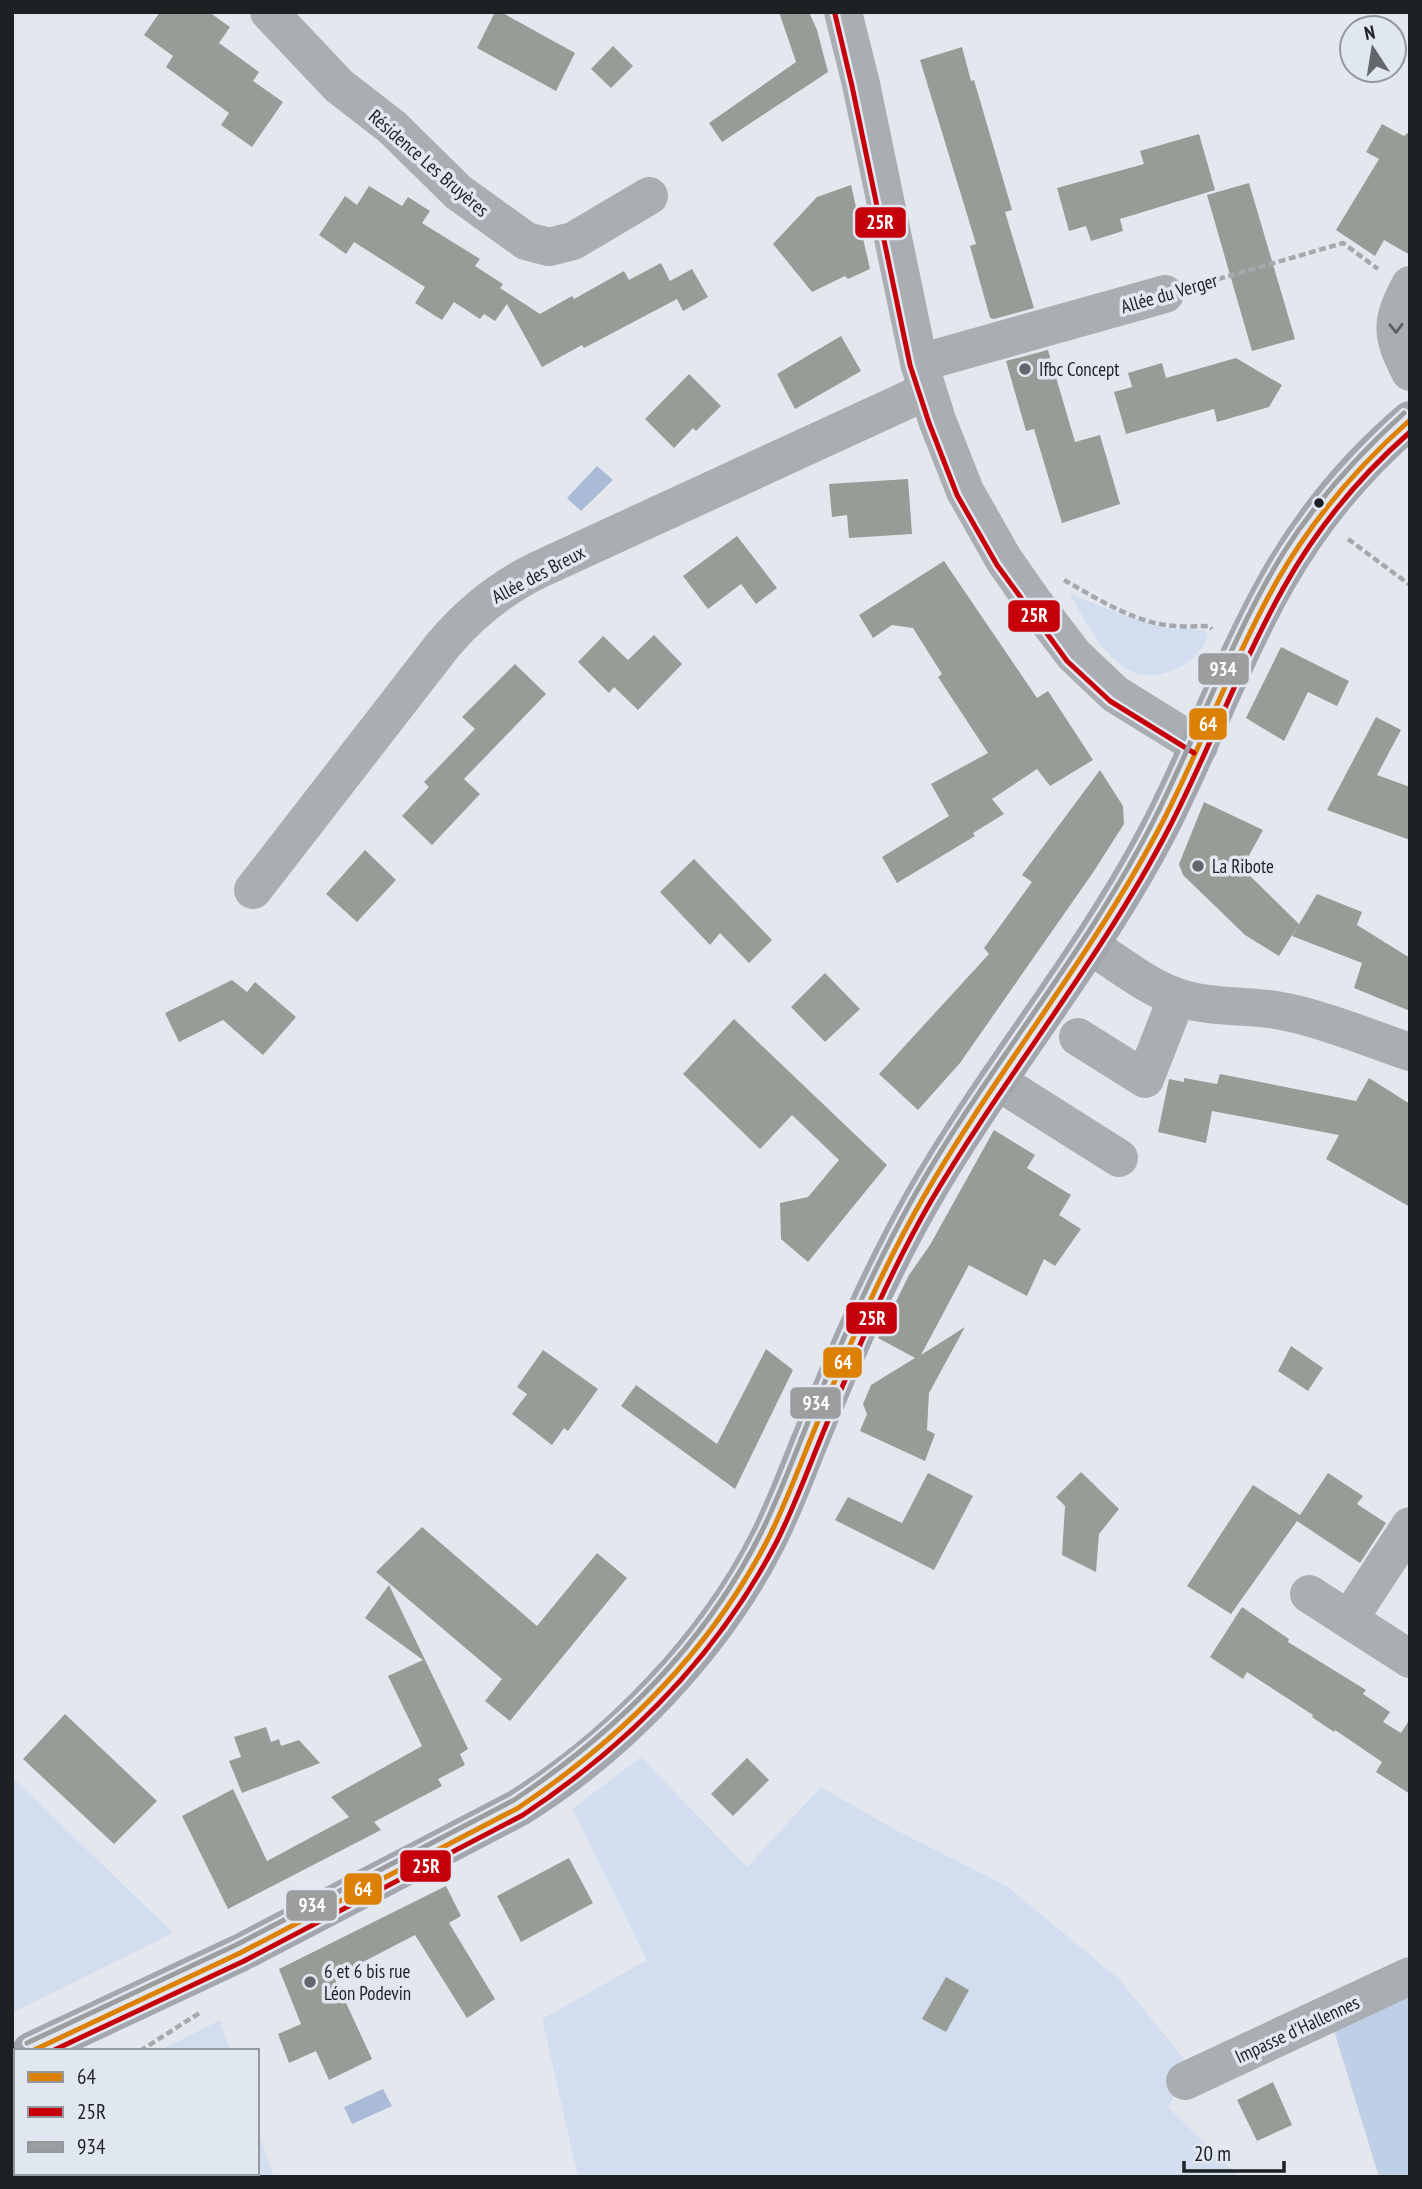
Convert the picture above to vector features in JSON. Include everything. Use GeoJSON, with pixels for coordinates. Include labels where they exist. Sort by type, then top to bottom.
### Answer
{"type":"FeatureCollection","features":[{"type":"Feature","properties":{"kind":"main road"},"geometry":{"type":"LineString","coordinates":[[35,2049],[240,1953],[518,1808],[572,1772],[651,1701],[704,1637],[766,1545],[857,1329],[895,1248],[957,1141],[1091,946],[1137,871],[1279,577],[1319,518],[1375,452],[1410,420]]}},
{"type":"Feature","properties":{"kind":"main road"},"geometry":{"type":"LineString","coordinates":[[69,2049],[173,1994],[240,1953]]}},
{"type":"Feature","properties":{"kind":"street","name":"Résidence Les Bruyères"},"geometry":{"type":"LineString","coordinates":[[269,12],[339,86],[392,127],[458,192],[526,241],[549,247],[573,241],[649,196]]}},
{"type":"Feature","properties":{"kind":"street"},"geometry":{"type":"LineString","coordinates":[[843,12],[923,377],[965,491],[1012,571],[1055,632],[1094,676],[1115,694],[1199,746]]}},
{"type":"Feature","properties":{"kind":"street"},"geometry":{"type":"LineString","coordinates":[[1408,288],[1394,321],[1395,335],[1410,372]]}},
{"type":"Feature","properties":{"kind":"street","name":"Allée du Verger"},"geometry":{"type":"LineString","coordinates":[[923,377],[1165,294]]}},
{"type":"Feature","properties":{"kind":"street","name":"Allée des Breux"},"geometry":{"type":"LineString","coordinates":[[253,890],[443,645],[488,599],[538,570],[923,377]]}},
{"type":"Feature","properties":{"kind":"street"},"geometry":{"type":"LineString","coordinates":[[1091,946],[1158,988],[1195,1003],[1276,1010],[1312,1019],[1410,1052]]}},
{"type":"Feature","properties":{"kind":"street"},"geometry":{"type":"LineString","coordinates":[[1078,1037],[1145,1079],[1177,997]]}},
{"type":"Feature","properties":{"kind":"street"},"geometry":{"type":"LineString","coordinates":[[997,1081],[1119,1158]]}},
{"type":"Feature","properties":{"kind":"street"},"geometry":{"type":"LineString","coordinates":[[1349,1619],[1410,1526]]}},
{"type":"Feature","properties":{"kind":"street"},"geometry":{"type":"LineString","coordinates":[[1309,1594],[1410,1659]]}},
{"type":"Feature","properties":{"kind":"street","name":"Impasse d'Hallennes"},"geometry":{"type":"LineString","coordinates":[[1185,2081],[1410,1976]]}},
{"type":"Feature","properties":{"kind":"path","name":"Allée du Verger"},"geometry":{"type":"LineString","coordinates":[[1165,294],[1343,243],[1408,288]]}},
{"type":"Feature","properties":{"kind":"path"},"geometry":{"type":"LineString","coordinates":[[1319,518],[1410,584]]}},
{"type":"Feature","properties":{"kind":"path"},"geometry":{"type":"LineString","coordinates":[[1012,571],[1032,562],[1104,603],[1143,619],[1174,626],[1209,626],[1220,635],[1215,654],[1238,662]]}},
{"type":"Feature","properties":{"kind":"shaded area"},"geometry":{"type":"Polygon","coordinates":[[[597,466],[613,480],[581,511],[567,498],[597,466]]]}},
{"type":"Feature","properties":{"kind":"shaded area"},"geometry":{"type":"Polygon","coordinates":[[[1069,593],[1153,625],[1199,630],[1208,634],[1196,655],[1182,666],[1156,675],[1139,674],[1124,667],[1110,655],[1098,641],[1069,593]]]}},
{"type":"Feature","properties":{"kind":"shaded area"},"geometry":{"type":"Polygon","coordinates":[[[641,1757],[747,1867],[821,1787],[892,1828],[1008,1887],[1119,1979],[1190,2066],[1168,2107],[1239,2177],[578,2177],[542,2019],[647,1960],[572,1809],[641,1757]]]}},
{"type":"Feature","properties":{"kind":"shaded area"},"geometry":{"type":"Polygon","coordinates":[[[12,1777],[173,1933],[12,2013],[12,1777]]]}},
{"type":"Feature","properties":{"kind":"shaded area"},"geometry":{"type":"Polygon","coordinates":[[[1410,1989],[1410,2177],[1379,2177],[1332,2024],[1410,1989]]]}},
{"type":"Feature","properties":{"kind":"shaded area"},"geometry":{"type":"Polygon","coordinates":[[[220,2020],[229,2049],[163,2049],[220,2020]]]}},
{"type":"Feature","properties":{"kind":"shaded area"},"geometry":{"type":"Polygon","coordinates":[[[383,2089],[392,2106],[352,2124],[344,2107],[383,2089]]]}},
{"type":"Feature","properties":{"kind":"shaded area"},"geometry":{"type":"Polygon","coordinates":[[[14,2125],[14,2175],[259,2175],[259,2135],[274,2177],[12,2177],[14,2125]]]}},
{"type":"Feature","properties":{"kind":"building"},"geometry":{"type":"Polygon","coordinates":[[[160,12],[209,12],[230,27],[219,43],[259,72],[253,81],[283,102],[252,147],[221,125],[229,113],[166,67],[173,56],[144,35],[160,12]]]}},
{"type":"Feature","properties":{"kind":"building"},"geometry":{"type":"Polygon","coordinates":[[[495,12],[501,12],[575,53],[556,91],[477,48],[495,12]]]}},
{"type":"Feature","properties":{"kind":"building"},"geometry":{"type":"Polygon","coordinates":[[[779,12],[809,12],[817,30],[828,72],[722,142],[709,123],[796,62],[779,12]]]}},
{"type":"Feature","properties":{"kind":"building"},"geometry":{"type":"Polygon","coordinates":[[[613,46],[633,66],[611,88],[591,69],[613,46]]]}},
{"type":"Feature","properties":{"kind":"building"},"geometry":{"type":"Polygon","coordinates":[[[962,47],[1012,210],[1005,212],[1034,308],[994,319],[990,318],[970,246],[976,244],[920,60],[962,47]]]}},
{"type":"Feature","properties":{"kind":"building"},"geometry":{"type":"Polygon","coordinates":[[[1382,124],[1404,136],[1410,131],[1410,255],[1384,240],[1375,256],[1336,230],[1379,159],[1366,152],[1382,124]]]}},
{"type":"Feature","properties":{"kind":"building"},"geometry":{"type":"Polygon","coordinates":[[[1199,134],[1215,190],[1120,219],[1123,231],[1091,241],[1086,226],[1069,231],[1057,188],[1144,164],[1140,151],[1199,134]]]}},
{"type":"Feature","properties":{"kind":"building"},"geometry":{"type":"Polygon","coordinates":[[[1249,183],[1295,339],[1252,351],[1207,195],[1249,183]]]}},
{"type":"Feature","properties":{"kind":"building"},"geometry":{"type":"Polygon","coordinates":[[[851,185],[870,269],[848,279],[845,276],[812,292],[773,244],[817,197],[851,185]]]}},
{"type":"Feature","properties":{"kind":"building"},"geometry":{"type":"Polygon","coordinates":[[[369,186],[402,206],[408,197],[430,211],[422,223],[480,259],[475,266],[503,284],[500,288],[540,314],[572,296],[574,299],[624,271],[629,280],[661,263],[670,281],[692,269],[708,297],[683,311],[677,299],[542,367],[507,304],[495,321],[484,314],[480,319],[454,302],[442,320],[415,303],[425,287],[354,242],[346,254],[319,235],[345,196],[357,205],[369,186]]]}},
{"type":"Feature","properties":{"kind":"building"},"geometry":{"type":"Polygon","coordinates":[[[841,336],[861,371],[795,409],[777,374],[841,336]]]}},
{"type":"Feature","properties":{"kind":"building"},"geometry":{"type":"Polygon","coordinates":[[[1048,350],[1075,442],[1100,435],[1120,504],[1062,523],[1034,429],[1026,431],[1006,361],[1048,350]]]}},
{"type":"Feature","properties":{"kind":"building"},"geometry":{"type":"Polygon","coordinates":[[[1236,358],[1282,385],[1269,407],[1217,422],[1214,409],[1126,434],[1114,392],[1132,387],[1128,373],[1162,363],[1166,378],[1236,358]]]}},
{"type":"Feature","properties":{"kind":"building"},"geometry":{"type":"Polygon","coordinates":[[[689,374],[721,406],[696,431],[693,428],[674,448],[645,419],[689,374]]]}},
{"type":"Feature","properties":{"kind":"building"},"geometry":{"type":"Polygon","coordinates":[[[908,479],[912,534],[849,538],[847,515],[832,517],[829,484],[908,479]]]}},
{"type":"Feature","properties":{"kind":"building"},"geometry":{"type":"Polygon","coordinates":[[[737,536],[777,588],[756,604],[741,584],[708,609],[683,576],[737,536]]]}},
{"type":"Feature","properties":{"kind":"building"},"geometry":{"type":"Polygon","coordinates":[[[944,561],[1037,698],[1048,691],[1093,760],[1050,786],[1037,769],[992,799],[1004,814],[973,833],[975,836],[897,883],[882,857],[949,816],[931,784],[988,753],[938,677],[942,674],[913,628],[892,625],[873,638],[859,615],[944,561]]]}},
{"type":"Feature","properties":{"kind":"building"},"geometry":{"type":"Polygon","coordinates":[[[654,635],[682,664],[638,710],[614,687],[609,693],[578,662],[603,636],[628,660],[654,635]]]}},
{"type":"Feature","properties":{"kind":"building"},"geometry":{"type":"Polygon","coordinates":[[[1281,647],[1349,681],[1337,706],[1308,692],[1284,741],[1246,718],[1281,647]]]}},
{"type":"Feature","properties":{"kind":"building"},"geometry":{"type":"Polygon","coordinates":[[[515,664],[546,694],[464,779],[480,794],[432,845],[402,816],[429,787],[424,782],[475,729],[462,717],[515,664]]]}},
{"type":"Feature","properties":{"kind":"building"},"geometry":{"type":"Polygon","coordinates":[[[1376,717],[1401,730],[1377,775],[1410,787],[1410,840],[1327,810],[1376,717]]]}},
{"type":"Feature","properties":{"kind":"building"},"geometry":{"type":"Polygon","coordinates":[[[1100,770],[1123,806],[1124,824],[960,1063],[918,1110],[879,1074],[989,954],[984,948],[1032,882],[1022,875],[1100,770]]]}},
{"type":"Feature","properties":{"kind":"building"},"geometry":{"type":"Polygon","coordinates":[[[1204,802],[1263,830],[1242,868],[1299,924],[1279,956],[1245,935],[1183,875],[1179,864],[1204,802]]]}},
{"type":"Feature","properties":{"kind":"building"},"geometry":{"type":"Polygon","coordinates":[[[365,850],[396,880],[357,922],[326,894],[365,850]]]}},
{"type":"Feature","properties":{"kind":"building"},"geometry":{"type":"Polygon","coordinates":[[[694,859],[772,940],[749,963],[720,933],[710,945],[660,892],[694,859]]]}},
{"type":"Feature","properties":{"kind":"building"},"geometry":{"type":"Polygon","coordinates":[[[1317,894],[1362,912],[1357,925],[1410,958],[1410,1011],[1354,988],[1362,963],[1292,936],[1317,894]]]}},
{"type":"Feature","properties":{"kind":"building"},"geometry":{"type":"Polygon","coordinates":[[[825,973],[860,1009],[825,1042],[791,1007],[825,973]]]}},
{"type":"Feature","properties":{"kind":"building"},"geometry":{"type":"Polygon","coordinates":[[[232,980],[247,992],[255,982],[296,1017],[263,1055],[223,1020],[179,1042],[165,1013],[232,980]]]}},
{"type":"Feature","properties":{"kind":"building"},"geometry":{"type":"Polygon","coordinates":[[[734,1019],[887,1165],[808,1262],[781,1239],[780,1203],[808,1197],[839,1160],[792,1115],[760,1149],[683,1074],[734,1019]]]}},
{"type":"Feature","properties":{"kind":"building"},"geometry":{"type":"Polygon","coordinates":[[[1220,1074],[1356,1101],[1369,1078],[1410,1104],[1410,1207],[1326,1159],[1339,1135],[1212,1111],[1206,1143],[1158,1132],[1169,1079],[1184,1082],[1184,1078],[1217,1084],[1220,1074]]]}},
{"type":"Feature","properties":{"kind":"building"},"geometry":{"type":"Polygon","coordinates":[[[994,1130],[1035,1155],[1027,1168],[1071,1195],[1059,1215],[1081,1229],[1055,1266],[1044,1259],[1027,1296],[969,1265],[921,1355],[965,1327],[929,1393],[927,1430],[935,1434],[925,1461],[860,1431],[867,1414],[863,1404],[871,1385],[915,1358],[878,1338],[909,1275],[930,1245],[994,1130]]]}},
{"type":"Feature","properties":{"kind":"building"},"geometry":{"type":"Polygon","coordinates":[[[1291,1346],[1323,1368],[1308,1391],[1278,1371],[1291,1346]]]}},
{"type":"Feature","properties":{"kind":"building"},"geometry":{"type":"Polygon","coordinates":[[[766,1349],[793,1370],[735,1489],[621,1406],[636,1385],[717,1444],[766,1349]]]}},
{"type":"Feature","properties":{"kind":"building"},"geometry":{"type":"Polygon","coordinates":[[[543,1350],[598,1389],[568,1431],[564,1428],[552,1445],[512,1414],[527,1394],[517,1387],[543,1350]]]}},
{"type":"Feature","properties":{"kind":"building"},"geometry":{"type":"Polygon","coordinates":[[[1081,1472],[1119,1509],[1099,1534],[1096,1572],[1062,1555],[1065,1506],[1056,1497],[1081,1472]]]}},
{"type":"Feature","properties":{"kind":"building"},"geometry":{"type":"Polygon","coordinates":[[[928,1473],[973,1496],[934,1570],[835,1520],[848,1497],[902,1523],[928,1473]]]}},
{"type":"Feature","properties":{"kind":"building"},"geometry":{"type":"Polygon","coordinates":[[[1328,1473],[1363,1496],[1357,1504],[1386,1523],[1360,1563],[1297,1521],[1231,1614],[1187,1586],[1253,1485],[1300,1515],[1328,1473]]]}},
{"type":"Feature","properties":{"kind":"building"},"geometry":{"type":"Polygon","coordinates":[[[422,1527],[537,1626],[597,1553],[627,1578],[510,1721],[485,1701],[502,1679],[376,1572],[422,1527]]]}},
{"type":"Feature","properties":{"kind":"building"},"geometry":{"type":"Polygon","coordinates":[[[389,1585],[468,1749],[460,1754],[465,1765],[438,1779],[442,1786],[374,1822],[381,1830],[228,1909],[182,1816],[233,1789],[267,1861],[349,1817],[331,1797],[422,1746],[388,1676],[423,1660],[365,1618],[389,1585]]]}},
{"type":"Feature","properties":{"kind":"building"},"geometry":{"type":"Polygon","coordinates":[[[1242,1607],[1289,1639],[1288,1642],[1366,1690],[1363,1694],[1390,1712],[1383,1722],[1401,1733],[1410,1719],[1410,1794],[1376,1772],[1382,1762],[1247,1672],[1243,1679],[1210,1657],[1242,1607]]]}},
{"type":"Feature","properties":{"kind":"building"},"geometry":{"type":"Polygon","coordinates":[[[65,1714],[157,1801],[114,1844],[23,1759],[65,1714]]]}},
{"type":"Feature","properties":{"kind":"building"},"geometry":{"type":"Polygon","coordinates":[[[266,1727],[271,1742],[279,1739],[281,1746],[299,1740],[320,1763],[242,1793],[229,1761],[241,1757],[234,1737],[266,1727]]]}},
{"type":"Feature","properties":{"kind":"building"},"geometry":{"type":"Polygon","coordinates":[[[747,1758],[769,1780],[733,1816],[711,1794],[747,1758]]]}},
{"type":"Feature","properties":{"kind":"building"},"geometry":{"type":"Polygon","coordinates":[[[569,1858],[593,1903],[521,1942],[497,1896],[569,1858]]]}},
{"type":"Feature","properties":{"kind":"building","name":"6 et 6 bis rue Léon Podevin"},"geometry":{"type":"Polygon","coordinates":[[[446,1886],[461,1916],[449,1923],[495,1999],[467,2018],[415,1935],[334,1977],[372,2059],[329,2080],[316,2051],[289,2063],[278,2034],[301,2024],[279,1969],[446,1886]]]}},
{"type":"Feature","properties":{"kind":"building"},"geometry":{"type":"Polygon","coordinates":[[[946,1977],[969,1990],[946,2032],[922,2019],[946,1977]]]}},
{"type":"Feature","properties":{"kind":"building"},"geometry":{"type":"Polygon","coordinates":[[[1273,2082],[1292,2125],[1257,2141],[1237,2100],[1273,2082]]]}},
{"type":"Feature","properties":{"kind":"transit line","name":"25R"},"geometry":{"type":"LineString","coordinates":[[835,14],[910,365],[957,495],[997,565],[1067,661],[1110,701],[1194,753]]}},
{"type":"Feature","properties":{"kind":"transit line","name":"934"},"geometry":{"type":"LineString","coordinates":[[27,2043],[236,1945],[514,1800],[552,1774],[622,1715],[655,1683],[685,1648],[713,1612],[761,1533],[848,1329],[913,1198],[942,1149],[1069,961],[1129,866],[1172,783],[1232,649],[1265,584],[1324,496],[1370,445],[1404,413]]}},
{"type":"Feature","properties":{"kind":"transit line","name":"64"},"geometry":{"type":"LineString","coordinates":[[36,2049],[240,1953],[518,1808],[592,1753],[627,1722],[690,1656],[744,1582],[767,1541],[853,1339],[923,1198],[982,1104],[1106,919],[1162,823],[1246,641],[1277,581],[1305,537],[1337,495],[1372,456],[1410,420]]}},
{"type":"Feature","properties":{"kind":"transit line","name":"25R"},"geometry":{"type":"LineString","coordinates":[[56,2049],[244,1961],[523,1815],[599,1759],[634,1728],[698,1660],[726,1623],[776,1543],[874,1313],[916,1228],[960,1154],[1084,970],[1142,876],[1184,798],[1253,646],[1284,587],[1341,504],[1374,466],[1410,432]]}},
{"type":"Feature","properties":{"kind":"place","name":"Ifbc Concept"},"geometry":{"type":"Point","coordinates":[1025,369]}},
{"type":"Feature","properties":{"kind":"place","name":"La Ribote"},"geometry":{"type":"Point","coordinates":[1198,866]}},
{"type":"Feature","properties":{"kind":"place","name":"6 et 6 bis rue Léon Podevin"},"geometry":{"type":"Point","coordinates":[310,1982]}}]}
